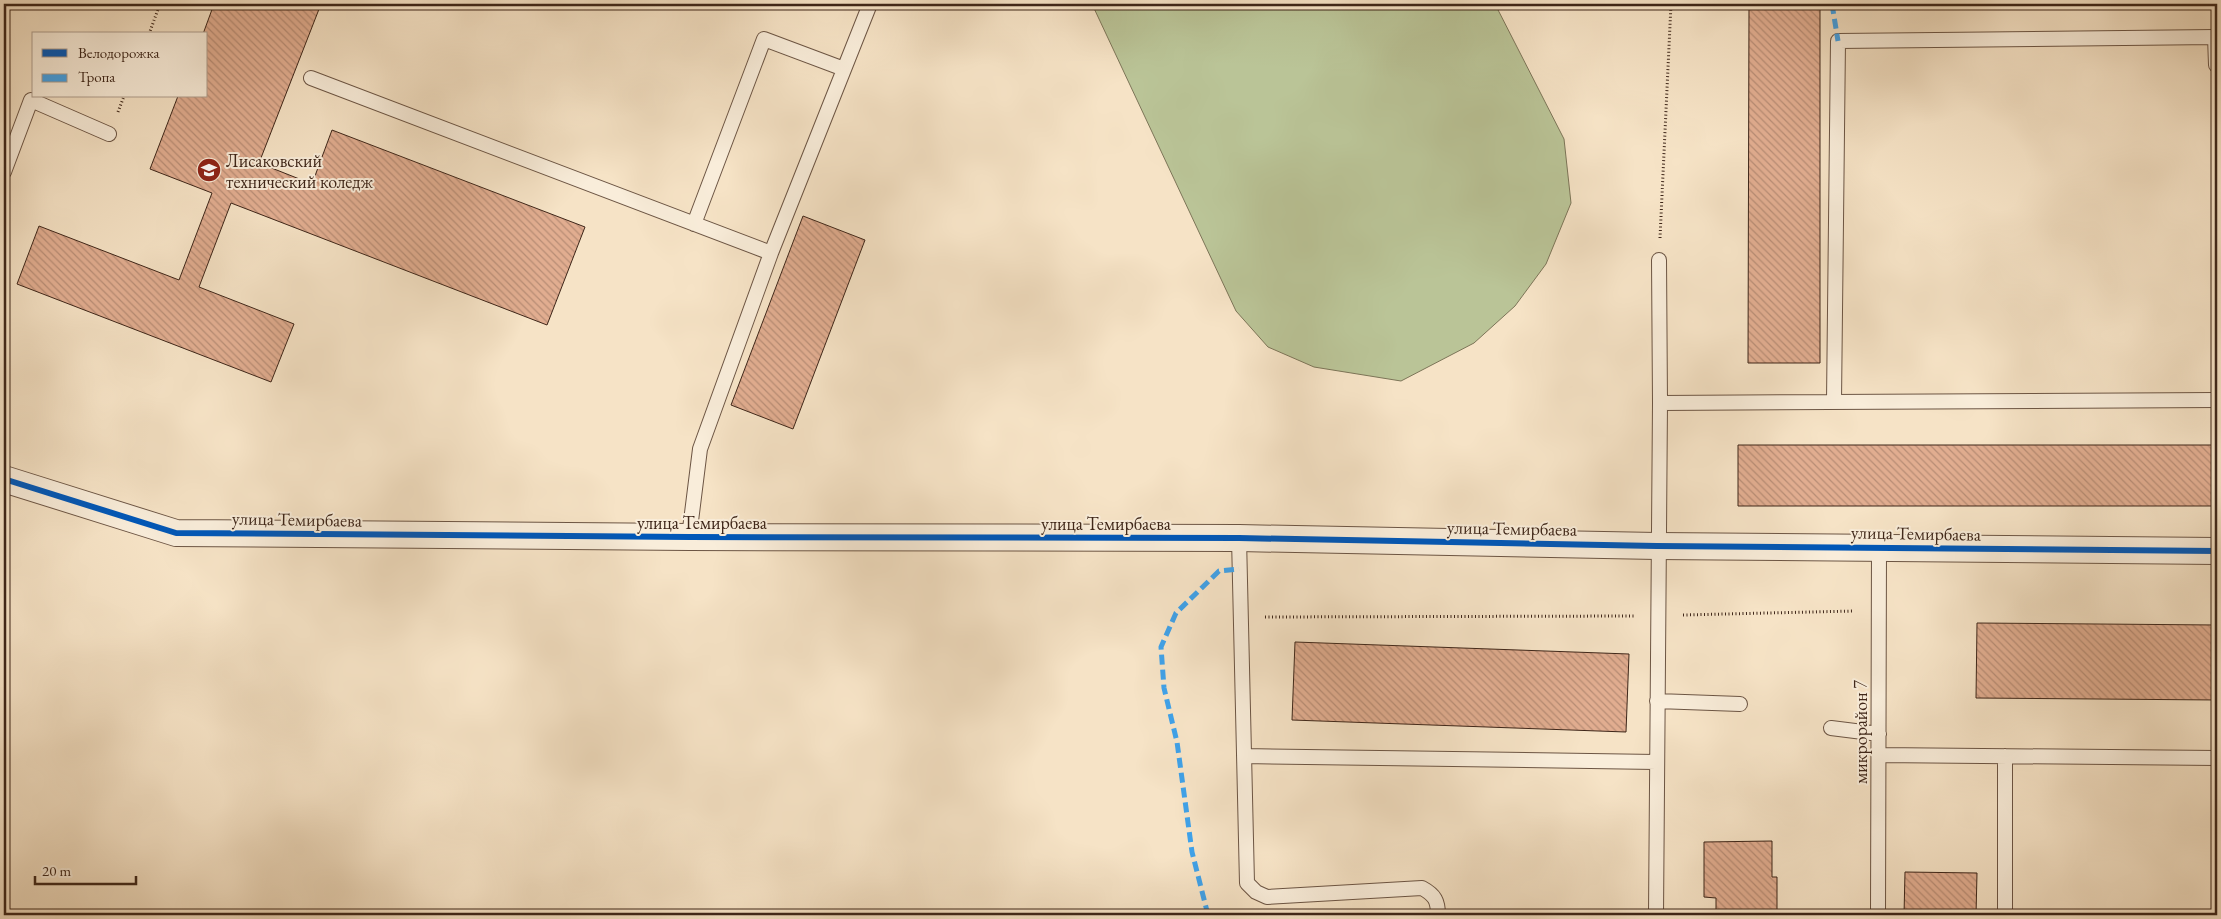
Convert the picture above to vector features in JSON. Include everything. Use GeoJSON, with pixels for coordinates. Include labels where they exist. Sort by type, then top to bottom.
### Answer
{"type":"FeatureCollection","features":[{"type":"Feature","properties":{"kind":"street","name":"улица Темирбаева"},"geometry":{"type":"LineString","coordinates":[[4,479],[176,532],[689,537],[1239,538],[1658,546],[2217,551]]}},
{"type":"Feature","properties":{"kind":"lane"},"geometry":{"type":"LineString","coordinates":[[689,537],[700,449],[771,253],[870,4]]}},
{"type":"Feature","properties":{"kind":"lane"},"geometry":{"type":"LineString","coordinates":[[694,224],[764,38],[844,69]]}},
{"type":"Feature","properties":{"kind":"lane"},"geometry":{"type":"LineString","coordinates":[[1834,401],[1838,41],[2215,38],[2217,65]]}},
{"type":"Feature","properties":{"kind":"lane"},"geometry":{"type":"LineString","coordinates":[[311,78],[771,253]]}},
{"type":"Feature","properties":{"kind":"lane"},"geometry":{"type":"LineString","coordinates":[[4,172],[31,100],[109,134]]}},
{"type":"Feature","properties":{"kind":"lane"},"geometry":{"type":"LineString","coordinates":[[1656,915],[1660,403],[1659,260]]}},
{"type":"Feature","properties":{"kind":"lane"},"geometry":{"type":"LineString","coordinates":[[1660,403],[2217,400]]}},
{"type":"Feature","properties":{"kind":"lane"},"geometry":{"type":"LineString","coordinates":[[1239,538],[1239,618],[1247,883],[1256,892],[1267,897],[1422,888],[1433,894],[1438,905],[1438,915]]}},
{"type":"Feature","properties":{"kind":"lane","name":"микрорайон 7"},"geometry":{"type":"LineString","coordinates":[[1878,915],[1879,548]]}},
{"type":"Feature","properties":{"kind":"lane"},"geometry":{"type":"LineString","coordinates":[[1657,701],[1740,704]]}},
{"type":"Feature","properties":{"kind":"lane"},"geometry":{"type":"LineString","coordinates":[[1831,728],[1879,734]]}},
{"type":"Feature","properties":{"kind":"lane"},"geometry":{"type":"LineString","coordinates":[[1879,755],[2217,758]]}},
{"type":"Feature","properties":{"kind":"lane"},"geometry":{"type":"LineString","coordinates":[[1244,756],[1656,762]]}},
{"type":"Feature","properties":{"kind":"lane"},"geometry":{"type":"LineString","coordinates":[[2005,756],[2005,915]]}},
{"type":"Feature","properties":{"kind":"path"},"geometry":{"type":"LineString","coordinates":[[149,32],[160,4]]}},
{"type":"Feature","properties":{"kind":"path"},"geometry":{"type":"LineString","coordinates":[[1659,260],[1671,4]]}},
{"type":"Feature","properties":{"kind":"path"},"geometry":{"type":"LineString","coordinates":[[1239,618],[1657,616],[1879,611]]}},
{"type":"Feature","properties":{"kind":"green space"},"geometry":{"type":"Polygon","coordinates":[[[1092,4],[1495,4],[1564,139],[1571,203],[1546,264],[1515,306],[1474,343],[1401,381],[1314,367],[1268,347],[1236,311],[1092,4]]]}},
{"type":"Feature","properties":{"kind":"building"},"geometry":{"type":"Polygon","coordinates":[[[214,4],[321,4],[259,163],[312,184],[332,130],[585,227],[547,325],[231,203],[199,287],[294,324],[271,382],[17,284],[39,226],[179,280],[212,193],[150,169],[177,98],[208,98],[208,32],[204,32],[214,4]]]}},
{"type":"Feature","properties":{"kind":"building"},"geometry":{"type":"Polygon","coordinates":[[[1749,4],[1820,4],[1820,363],[1748,363],[1749,4]]]}},
{"type":"Feature","properties":{"kind":"building"},"geometry":{"type":"Polygon","coordinates":[[[803,216],[865,240],[793,429],[731,405],[803,216]]]}},
{"type":"Feature","properties":{"kind":"building"},"geometry":{"type":"Polygon","coordinates":[[[1738,445],[2217,445],[2217,506],[1738,506],[1738,445]]]}},
{"type":"Feature","properties":{"kind":"building"},"geometry":{"type":"Polygon","coordinates":[[[1977,623],[2217,625],[2217,700],[1976,698],[1977,623]]]}},
{"type":"Feature","properties":{"kind":"building"},"geometry":{"type":"Polygon","coordinates":[[[1295,642],[1629,654],[1626,732],[1292,720],[1295,642]]]}},
{"type":"Feature","properties":{"kind":"building"},"geometry":{"type":"Polygon","coordinates":[[[1772,841],[1772,877],[1777,877],[1777,915],[1716,915],[1716,898],[1704,897],[1704,842],[1772,841]]]}},
{"type":"Feature","properties":{"kind":"building"},"geometry":{"type":"Polygon","coordinates":[[[1905,872],[1977,873],[1976,915],[1904,915],[1905,872]]]}},
{"type":"Feature","properties":{"kind":"marked path"},"geometry":{"type":"LineString","coordinates":[[1832,4],[1838,41]]}},
{"type":"Feature","properties":{"kind":"marked path"},"geometry":{"type":"LineString","coordinates":[[1208,915],[1192,852],[1177,742],[1164,688],[1161,647],[1176,613],[1219,571],[1239,569]]}},
{"type":"Feature","properties":{"kind":"cycle path"},"geometry":{"type":"LineString","coordinates":[[4,479],[176,533],[689,537],[1239,538],[1657,546],[2217,551]]}},
{"type":"Feature","properties":{"kind":"place","name":"Лисаковский технический коледж"},"geometry":{"type":"Point","coordinates":[209,170]}}]}
